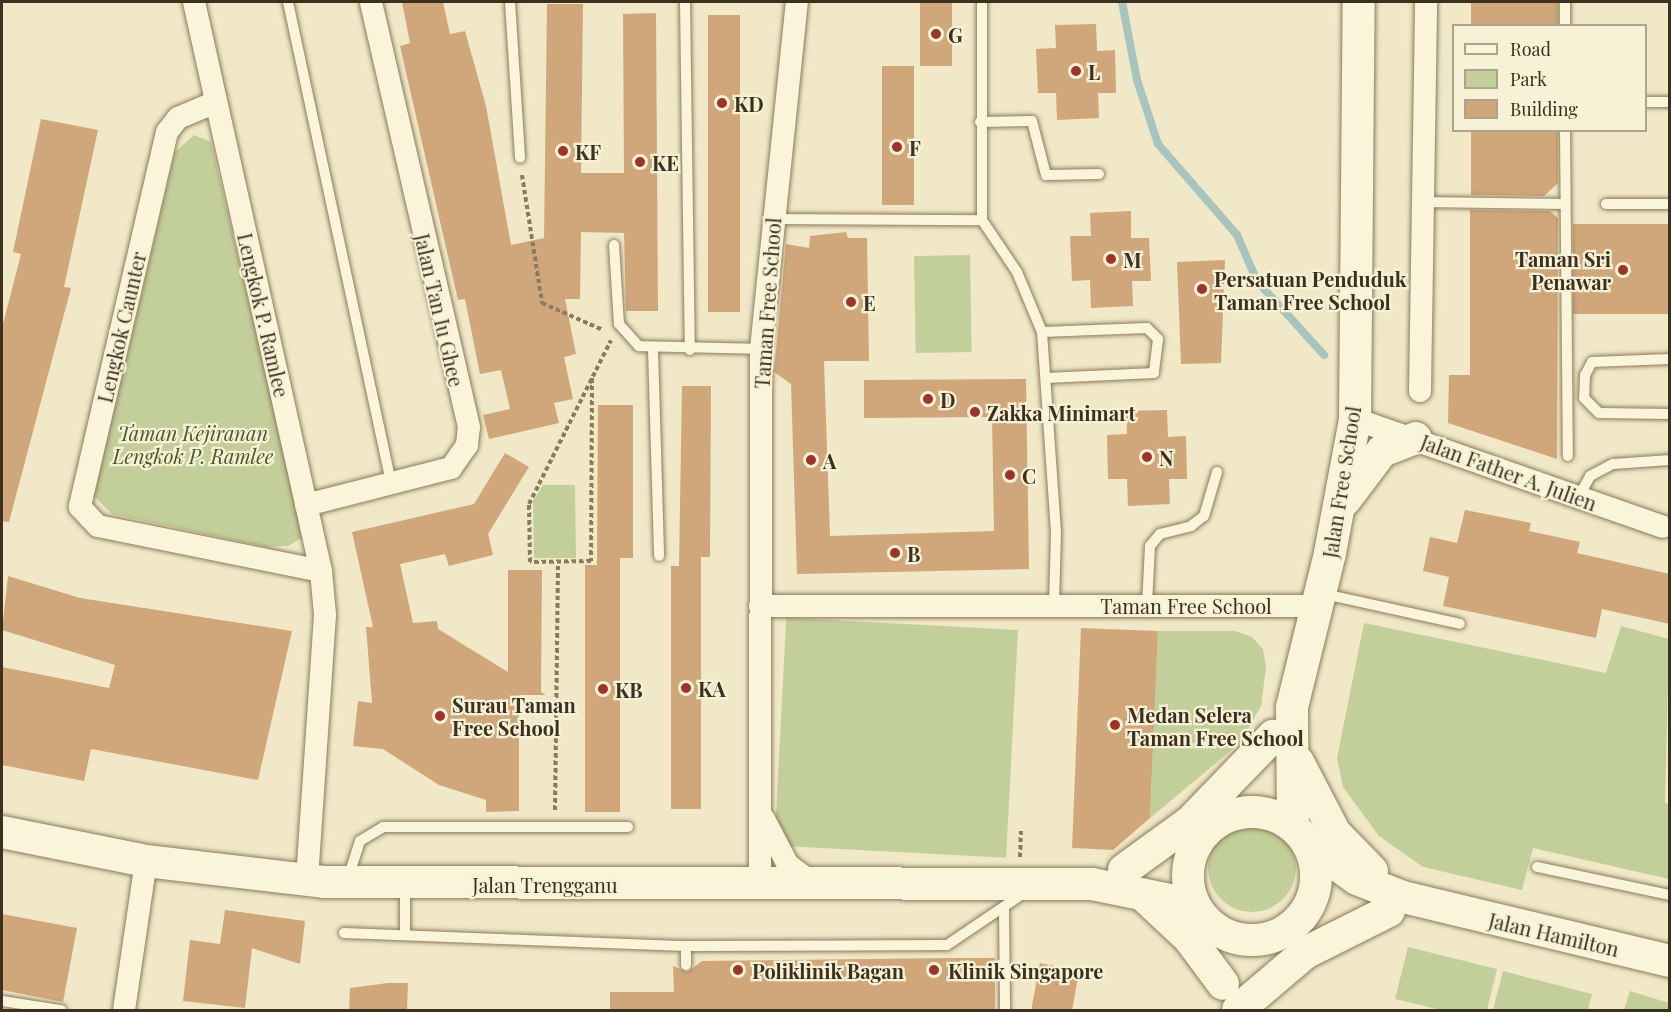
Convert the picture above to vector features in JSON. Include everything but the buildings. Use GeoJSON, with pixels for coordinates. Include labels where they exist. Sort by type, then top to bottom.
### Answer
{"type":"FeatureCollection","features":[{"type":"Feature","properties":{"kind":"main road","name":"Jalan Free School"},"geometry":{"type":"LineString","coordinates":[[1225,816],[1282,740],[1340,509],[1355,419],[1359,2]]}},
{"type":"Feature","properties":{"kind":"main road"},"geometry":{"type":"LineString","coordinates":[[1340,509],[1382,451],[1416,438]]}},
{"type":"Feature","properties":{"kind":"main road"},"geometry":{"type":"LineString","coordinates":[[1202,915],[1249,941],[1270,938],[1299,921],[1316,884],[1301,835],[1282,740]]}},
{"type":"Feature","properties":{"kind":"main road"},"geometry":{"type":"LineString","coordinates":[[1124,870],[1190,822],[1282,740]]}},
{"type":"Feature","properties":{"kind":"main road"},"geometry":{"type":"LineString","coordinates":[[1230,1004],[1305,953],[1396,904],[1335,833],[1314,802],[1282,740]]}},
{"type":"Feature","properties":{"kind":"main road"},"geometry":{"type":"LineString","coordinates":[[1230,1004],[1188,876],[1194,846],[1225,816],[1261,811],[1301,835]]}},
{"type":"Feature","properties":{"kind":"main road","name":"Jalan Trengganu"},"geometry":{"type":"LineString","coordinates":[[2,832],[146,861],[307,881],[405,884],[1032,887],[1092,884],[1144,896],[1202,915]]}},
{"type":"Feature","properties":{"kind":"main road","name":"Jalan Hamilton"},"geometry":{"type":"LineString","coordinates":[[1301,835],[1357,879],[1396,904]]}},
{"type":"Feature","properties":{"kind":"main road","name":"Jalan Trengganu"},"geometry":{"type":"LineString","coordinates":[[1092,884],[1124,870],[1194,846]]}},
{"type":"Feature","properties":{"kind":"main road"},"geometry":{"type":"LineString","coordinates":[[1144,896],[1189,938],[1230,1004]]}},
{"type":"Feature","properties":{"kind":"main road","name":"Jalan Hamilton"},"geometry":{"type":"LineString","coordinates":[[1299,921],[1396,904],[1437,908],[1670,961]]}},
{"type":"Feature","properties":{"kind":"main road"},"geometry":{"type":"LineString","coordinates":[[1230,1004],[1270,938]]}},
{"type":"Feature","properties":{"kind":"street","name":"Lengkok P. Ramlee"},"geometry":{"type":"LineString","coordinates":[[194,2],[321,572],[325,615],[307,881]]}},
{"type":"Feature","properties":{"kind":"street","name":"Jalan Tan Iu Ghee"},"geometry":{"type":"LineString","coordinates":[[306,505],[451,468],[467,445],[469,427],[371,2]]}},
{"type":"Feature","properties":{"kind":"street","name":"Taman Free School"},"geometry":{"type":"LineString","coordinates":[[760,885],[761,349],[772,219],[797,2]]}},
{"type":"Feature","properties":{"kind":"street"},"geometry":{"type":"LineString","coordinates":[[1420,391],[1421,201],[1426,2]]}},
{"type":"Feature","properties":{"kind":"street","name":"Lengkok Caunter"},"geometry":{"type":"LineString","coordinates":[[216,102],[178,118],[167,132],[80,507],[98,526],[321,572]]}},
{"type":"Feature","properties":{"kind":"street","name":"Jalan Father A. Julien"},"geometry":{"type":"LineString","coordinates":[[1355,419],[1416,438],[1663,527]]}},
{"type":"Feature","properties":{"kind":"street","name":"Taman Free School"},"geometry":{"type":"LineString","coordinates":[[760,606],[1147,605],[1319,599]]}},
{"type":"Feature","properties":{"kind":"street"},"geometry":{"type":"LineString","coordinates":[[760,810],[779,853],[815,885]]}},
{"type":"Feature","properties":{"kind":"street"},"geometry":{"type":"LineString","coordinates":[[124,1011],[146,861]]}},
{"type":"Feature","properties":{"kind":"lane"},"geometry":{"type":"LineString","coordinates":[[288,2],[391,484]]}},
{"type":"Feature","properties":{"kind":"lane"},"geometry":{"type":"LineString","coordinates":[[510,2],[520,158]]}},
{"type":"Feature","properties":{"kind":"lane"},"geometry":{"type":"LineString","coordinates":[[685,2],[690,350]]}},
{"type":"Feature","properties":{"kind":"lane"},"geometry":{"type":"LineString","coordinates":[[982,2],[980,122],[982,220],[1017,272],[1042,332],[1046,378],[1054,604]]}},
{"type":"Feature","properties":{"kind":"lane"},"geometry":{"type":"LineString","coordinates":[[1565,2],[1565,24]]}},
{"type":"Feature","properties":{"kind":"lane"},"geometry":{"type":"LineString","coordinates":[[1647,102],[1670,102]]}},
{"type":"Feature","properties":{"kind":"lane"},"geometry":{"type":"LineString","coordinates":[[980,122],[1032,121],[1046,175],[1099,174]]}},
{"type":"Feature","properties":{"kind":"lane"},"geometry":{"type":"LineString","coordinates":[[1565,132],[1568,456]]}},
{"type":"Feature","properties":{"kind":"lane"},"geometry":{"type":"LineString","coordinates":[[1421,201],[1565,204]]}},
{"type":"Feature","properties":{"kind":"lane"},"geometry":{"type":"LineString","coordinates":[[1606,204],[1670,204]]}},
{"type":"Feature","properties":{"kind":"lane"},"geometry":{"type":"LineString","coordinates":[[772,219],[982,220]]}},
{"type":"Feature","properties":{"kind":"lane"},"geometry":{"type":"LineString","coordinates":[[614,245],[616,309],[627,336],[653,350],[761,349]]}},
{"type":"Feature","properties":{"kind":"lane"},"geometry":{"type":"LineString","coordinates":[[1042,332],[1147,328],[1158,339],[1154,373],[1046,378]]}},
{"type":"Feature","properties":{"kind":"lane"},"geometry":{"type":"LineString","coordinates":[[653,350],[659,556]]}},
{"type":"Feature","properties":{"kind":"lane"},"geometry":{"type":"LineString","coordinates":[[1670,359],[1592,362],[1585,375],[1584,398],[1599,413],[1670,414]]}},
{"type":"Feature","properties":{"kind":"lane"},"geometry":{"type":"LineString","coordinates":[[1578,498],[1590,476],[1613,464],[1670,460]]}},
{"type":"Feature","properties":{"kind":"lane"},"geometry":{"type":"LineString","coordinates":[[1147,605],[1150,546],[1160,534],[1191,526],[1204,516],[1217,472]]}},
{"type":"Feature","properties":{"kind":"lane"},"geometry":{"type":"LineString","coordinates":[[1319,599],[1460,624]]}},
{"type":"Feature","properties":{"kind":"lane"},"geometry":{"type":"LineString","coordinates":[[346,883],[360,841],[384,826],[628,827]]}},
{"type":"Feature","properties":{"kind":"lane"},"geometry":{"type":"LineString","coordinates":[[1537,867],[1670,895]]}},
{"type":"Feature","properties":{"kind":"lane"},"geometry":{"type":"LineString","coordinates":[[405,884],[405,934]]}},
{"type":"Feature","properties":{"kind":"lane"},"geometry":{"type":"LineString","coordinates":[[344,933],[687,946],[952,945],[1004,910],[1032,887]]}},
{"type":"Feature","properties":{"kind":"lane"},"geometry":{"type":"LineString","coordinates":[[1004,910],[1005,1011]]}},
{"type":"Feature","properties":{"kind":"lane"},"geometry":{"type":"LineString","coordinates":[[686,965],[687,946]]}},
{"type":"Feature","properties":{"kind":"lane"},"geometry":{"type":"LineString","coordinates":[[2,1001],[61,1011]]}},
{"type":"Feature","properties":{"kind":"path"},"geometry":{"type":"LineString","coordinates":[[520,158],[542,303],[614,334],[627,336]]}},
{"type":"Feature","properties":{"kind":"path"},"geometry":{"type":"LineString","coordinates":[[592,378],[591,561],[530,562],[529,504],[592,378],[614,334]]}},
{"type":"Feature","properties":{"kind":"path"},"geometry":{"type":"LineString","coordinates":[[555,828],[558,562]]}},
{"type":"Feature","properties":{"kind":"green space","name":"Taman Kejiranan Lengkok P. Ramlee"},"geometry":{"type":"Polygon","coordinates":[[[194,135],[211,142],[304,536],[288,546],[267,547],[112,514],[94,496],[175,152],[194,135]]]}},
{"type":"Feature","properties":{"kind":"green space"},"geometry":{"type":"Polygon","coordinates":[[[970,255],[972,352],[916,353],[914,256],[970,255]]]}},
{"type":"Feature","properties":{"kind":"green space"},"geometry":{"type":"Polygon","coordinates":[[[543,485],[575,485],[576,558],[534,558],[533,501],[543,485]]]}},
{"type":"Feature","properties":{"kind":"green space"},"geometry":{"type":"Polygon","coordinates":[[[786,618],[1018,630],[1006,858],[774,846],[786,618]]]}},
{"type":"Feature","properties":{"kind":"green space"},"geometry":{"type":"Polygon","coordinates":[[[1364,623],[1606,673],[1621,626],[1669,639],[1665,803],[1669,804],[1669,879],[1533,848],[1522,890],[1423,867],[1379,836],[1343,787],[1337,758],[1364,623]]]}},
{"type":"Feature","properties":{"kind":"green space"},"geometry":{"type":"Polygon","coordinates":[[[1158,631],[1235,631],[1252,637],[1263,649],[1266,667],[1261,706],[1240,743],[1150,818],[1158,631]]]}},
{"type":"Feature","properties":{"kind":"green space"},"geometry":{"type":"Polygon","coordinates":[[[1252,824],[1269,827],[1283,837],[1293,851],[1296,868],[1293,885],[1283,899],[1269,909],[1252,912],[1235,909],[1221,899],[1211,885],[1208,868],[1211,851],[1221,837],[1235,827],[1252,824]]]}},
{"type":"Feature","properties":{"kind":"green space"},"geometry":{"type":"Polygon","coordinates":[[[1408,947],[1497,969],[1487,1010],[1441,1010],[1395,999],[1408,947]]]}},
{"type":"Feature","properties":{"kind":"green space"},"geometry":{"type":"Polygon","coordinates":[[[1503,971],[1592,994],[1588,1010],[1493,1010],[1503,971]]]}},
{"type":"Feature","properties":{"kind":"green space"},"geometry":{"type":"Polygon","coordinates":[[[1630,991],[1669,1003],[1669,1010],[1624,1010],[1630,991]]]}},
{"type":"Feature","properties":{"kind":"waterway"},"geometry":{"type":"LineString","coordinates":[[1122,2],[1137,80],[1158,144],[1237,235],[1257,281],[1324,355]]}},
{"type":"Feature","properties":{"kind":"place","name":"G"},"geometry":{"type":"Point","coordinates":[936,34]}},
{"type":"Feature","properties":{"kind":"place","name":"L"},"geometry":{"type":"Point","coordinates":[1076,71]}},
{"type":"Feature","properties":{"kind":"place","name":"KD"},"geometry":{"type":"Point","coordinates":[722,103]}},
{"type":"Feature","properties":{"kind":"place","name":"F"},"geometry":{"type":"Point","coordinates":[897,147]}},
{"type":"Feature","properties":{"kind":"place","name":"KF"},"geometry":{"type":"Point","coordinates":[563,151]}},
{"type":"Feature","properties":{"kind":"place","name":"KE"},"geometry":{"type":"Point","coordinates":[640,162]}},
{"type":"Feature","properties":{"kind":"place","name":"M"},"geometry":{"type":"Point","coordinates":[1111,259]}},
{"type":"Feature","properties":{"kind":"place","name":"Taman Sri Penawar"},"geometry":{"type":"Point","coordinates":[1623,270]}},
{"type":"Feature","properties":{"kind":"place","name":"Persatuan Penduduk Taman Free School"},"geometry":{"type":"Point","coordinates":[1202,289]}},
{"type":"Feature","properties":{"kind":"place","name":"E"},"geometry":{"type":"Point","coordinates":[851,302]}},
{"type":"Feature","properties":{"kind":"place","name":"D"},"geometry":{"type":"Point","coordinates":[928,399]}},
{"type":"Feature","properties":{"kind":"place","name":"Zakka Minimart"},"geometry":{"type":"Point","coordinates":[975,412]}},
{"type":"Feature","properties":{"kind":"place","name":"N"},"geometry":{"type":"Point","coordinates":[1147,457]}},
{"type":"Feature","properties":{"kind":"place","name":"A"},"geometry":{"type":"Point","coordinates":[811,460]}},
{"type":"Feature","properties":{"kind":"place","name":"C"},"geometry":{"type":"Point","coordinates":[1010,475]}},
{"type":"Feature","properties":{"kind":"place","name":"B"},"geometry":{"type":"Point","coordinates":[895,553]}},
{"type":"Feature","properties":{"kind":"place","name":"KA"},"geometry":{"type":"Point","coordinates":[686,688]}},
{"type":"Feature","properties":{"kind":"place","name":"KB"},"geometry":{"type":"Point","coordinates":[603,689]}},
{"type":"Feature","properties":{"kind":"place","name":"Surau Taman Free School"},"geometry":{"type":"Point","coordinates":[440,716]}},
{"type":"Feature","properties":{"kind":"place","name":"Medan Selera Taman Free School"},"geometry":{"type":"Point","coordinates":[1115,725]}},
{"type":"Feature","properties":{"kind":"place","name":"Poliklinik Bagan"},"geometry":{"type":"Point","coordinates":[738,970]}},
{"type":"Feature","properties":{"kind":"place","name":"Klinik Singapore"},"geometry":{"type":"Point","coordinates":[934,970]}}]}
